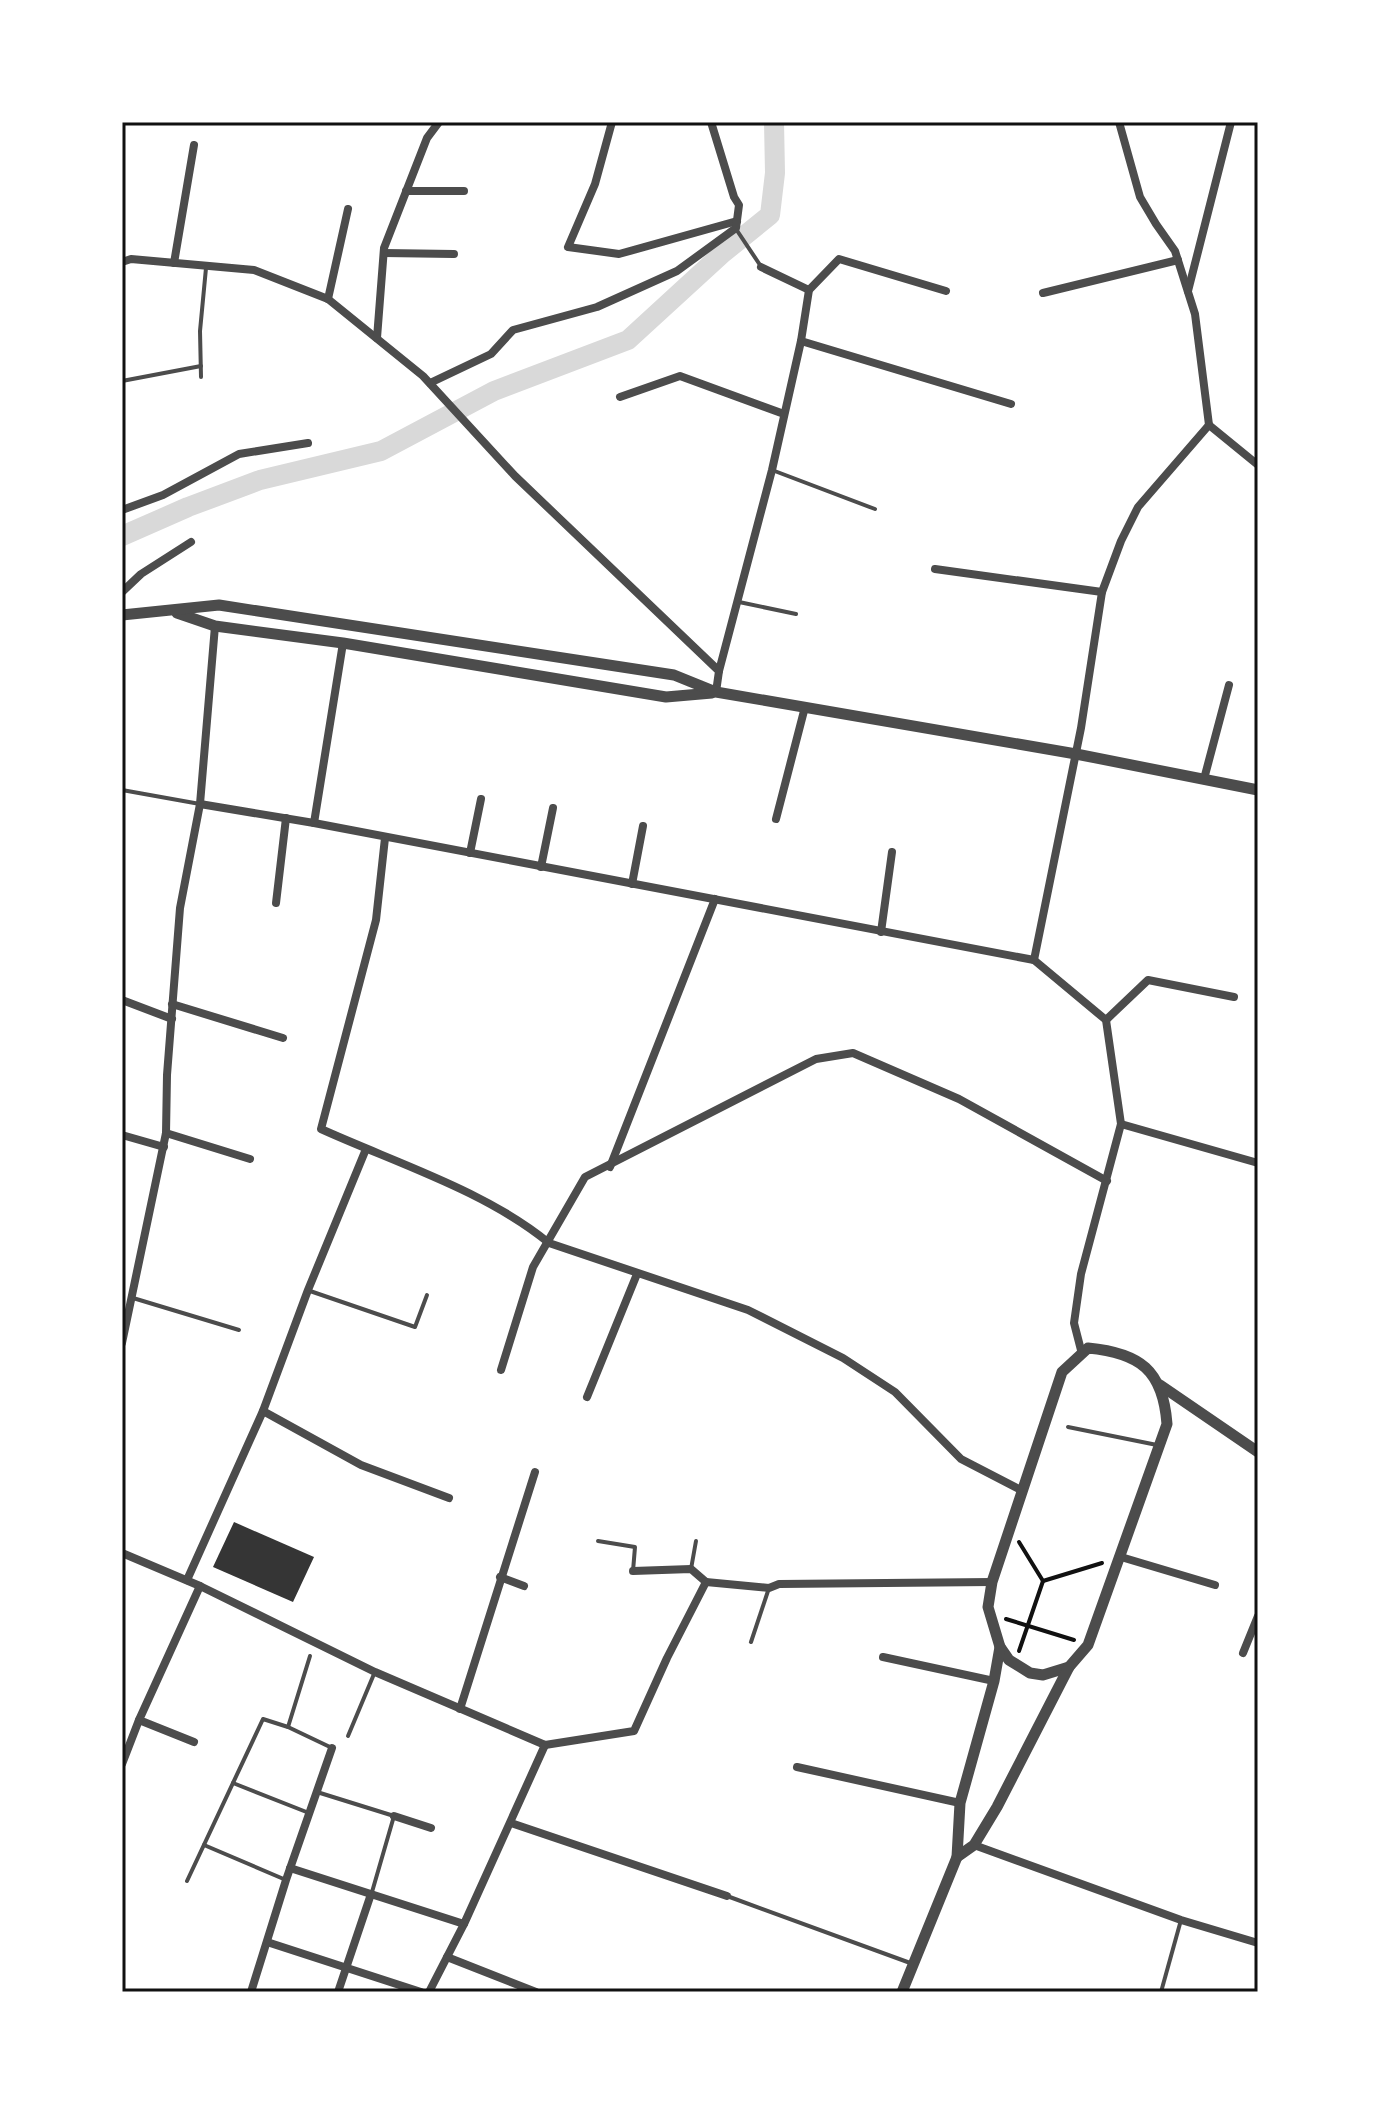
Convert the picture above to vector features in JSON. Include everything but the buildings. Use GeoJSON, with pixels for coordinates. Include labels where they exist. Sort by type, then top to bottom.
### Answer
{"type":"FeatureCollection","features":[{"type":"Feature","properties":{"kind":"street"},"geometry":{"type":"LineString","coordinates":[[377,338],[384,253],[427,138],[439,122]]}},
{"type":"Feature","properties":{"kind":"street"},"geometry":{"type":"LineString","coordinates":[[612,122],[595,184],[568,247],[619,254],[736,224]]}},
{"type":"Feature","properties":{"kind":"street"},"geometry":{"type":"LineString","coordinates":[[430,383],[491,354],[513,330],[597,307],[677,271],[736,224],[739,205],[711,122]]}},
{"type":"Feature","properties":{"kind":"street"},"geometry":{"type":"LineString","coordinates":[[1119,122],[1140,197],[1175,251],[1195,314],[1209,425],[1258,465]]}},
{"type":"Feature","properties":{"kind":"street"},"geometry":{"type":"LineString","coordinates":[[1188,292],[1231,122]]}},
{"type":"Feature","properties":{"kind":"street"},"geometry":{"type":"LineString","coordinates":[[174,263],[194,145]]}},
{"type":"Feature","properties":{"kind":"street"},"geometry":{"type":"LineString","coordinates":[[406,191],[464,191]]}},
{"type":"Feature","properties":{"kind":"street"},"geometry":{"type":"LineString","coordinates":[[328,299],[348,209]]}},
{"type":"Feature","properties":{"kind":"street"},"geometry":{"type":"LineString","coordinates":[[384,253],[454,254]]}},
{"type":"Feature","properties":{"kind":"street"},"geometry":{"type":"LineString","coordinates":[[122,262],[131,259],[254,270],[328,299],[430,383],[506,465],[719,671]]}},
{"type":"Feature","properties":{"kind":"street"},"geometry":{"type":"LineString","coordinates":[[716,692],[772,470],[801,341],[809,290],[839,259],[946,291]]}},
{"type":"Feature","properties":{"kind":"street"},"geometry":{"type":"LineString","coordinates":[[1043,293],[1178,260]]}},
{"type":"Feature","properties":{"kind":"street"},"geometry":{"type":"LineString","coordinates":[[761,267],[809,290]]}},
{"type":"Feature","properties":{"kind":"street"},"geometry":{"type":"LineString","coordinates":[[801,341],[1011,404]]}},
{"type":"Feature","properties":{"kind":"street"},"geometry":{"type":"LineString","coordinates":[[620,397],[680,376],[784,414]]}},
{"type":"Feature","properties":{"kind":"street"},"geometry":{"type":"LineString","coordinates":[[1034,960],[1076,754],[1102,592],[1138,507],[1209,425]]}},
{"type":"Feature","properties":{"kind":"street"},"geometry":{"type":"LineString","coordinates":[[122,510],[163,495],[239,454],[308,443]]}},
{"type":"Feature","properties":{"kind":"street"},"geometry":{"type":"LineString","coordinates":[[122,592],[141,574],[191,542]]}},
{"type":"Feature","properties":{"kind":"street"},"geometry":{"type":"LineString","coordinates":[[935,569],[1102,592]]}},
{"type":"Feature","properties":{"kind":"street"},"geometry":{"type":"LineString","coordinates":[[122,615],[219,605],[674,675],[716,692],[1076,754],[1258,790]]}},
{"type":"Feature","properties":{"kind":"street"},"geometry":{"type":"LineString","coordinates":[[172,612],[215,626],[343,643],[666,697],[716,692]]}},
{"type":"Feature","properties":{"kind":"street"},"geometry":{"type":"LineString","coordinates":[[122,1343],[126,1312],[133,1298],[166,1133],[167,1075],[180,908],[200,804],[215,626]]}},
{"type":"Feature","properties":{"kind":"street"},"geometry":{"type":"LineString","coordinates":[[314,823],[343,643]]}},
{"type":"Feature","properties":{"kind":"street"},"geometry":{"type":"LineString","coordinates":[[1204,779],[1229,685]]}},
{"type":"Feature","properties":{"kind":"street"},"geometry":{"type":"LineString","coordinates":[[776,819],[805,707]]}},
{"type":"Feature","properties":{"kind":"street"},"geometry":{"type":"LineString","coordinates":[[470,853],[481,799]]}},
{"type":"Feature","properties":{"kind":"street"},"geometry":{"type":"LineString","coordinates":[[200,804],[1034,960],[1106,1020],[1121,1124],[1081,1274],[1074,1323],[1082,1354]]}},
{"type":"Feature","properties":{"kind":"street"},"geometry":{"type":"LineString","coordinates":[[541,867],[553,808]]}},
{"type":"Feature","properties":{"kind":"street"},"geometry":{"type":"LineString","coordinates":[[276,903],[286,818]]}},
{"type":"Feature","properties":{"kind":"street"},"geometry":{"type":"LineString","coordinates":[[632,884],[643,826]]}},
{"type":"Feature","properties":{"kind":"street"},"geometry":{"type":"LineString","coordinates":[[385,838],[376,920],[321,1129],[436,1178],[528,1225],[549,1243],[748,1310],[843,1358],[895,1392],[961,1459],[1021,1490]]}},
{"type":"Feature","properties":{"kind":"street"},"geometry":{"type":"LineString","coordinates":[[881,932],[892,852]]}},
{"type":"Feature","properties":{"kind":"street"},"geometry":{"type":"LineString","coordinates":[[609,1167],[715,899]]}},
{"type":"Feature","properties":{"kind":"street"},"geometry":{"type":"LineString","coordinates":[[1106,1020],[1148,980],[1234,997]]}},
{"type":"Feature","properties":{"kind":"street"},"geometry":{"type":"LineString","coordinates":[[122,1000],[172,1019]]}},
{"type":"Feature","properties":{"kind":"street"},"geometry":{"type":"LineString","coordinates":[[172,1004],[283,1038]]}},
{"type":"Feature","properties":{"kind":"street"},"geometry":{"type":"LineString","coordinates":[[501,1370],[533,1267],[585,1177],[816,1059],[853,1053],[959,1099],[1107,1181]]}},
{"type":"Feature","properties":{"kind":"street"},"geometry":{"type":"LineString","coordinates":[[1121,1124],[1258,1163]]}},
{"type":"Feature","properties":{"kind":"street"},"geometry":{"type":"LineString","coordinates":[[166,1133],[250,1159]]}},
{"type":"Feature","properties":{"kind":"street"},"geometry":{"type":"LineString","coordinates":[[122,1135],[164,1147]]}},
{"type":"Feature","properties":{"kind":"street"},"geometry":{"type":"LineString","coordinates":[[187,1580],[263,1411],[366,1149]]}},
{"type":"Feature","properties":{"kind":"street"},"geometry":{"type":"LineString","coordinates":[[587,1397],[637,1274]]}},
{"type":"Feature","properties":{"kind":"street"},"geometry":{"type":"LineString","coordinates":[[1069,1667],[1043,1675],[1030,1673],[1009,1660],[1000,1647],[988,1607],[992,1582],[1062,1372],[1088,1348],[1118,1351],[1139,1361],[1160,1385],[1258,1452]]}},
{"type":"Feature","properties":{"kind":"street"},"geometry":{"type":"LineString","coordinates":[[957,1857],[974,1845],[1069,1667],[1088,1645],[1167,1424],[1160,1385]]}},
{"type":"Feature","properties":{"kind":"street"},"geometry":{"type":"LineString","coordinates":[[263,1411],[361,1465],[449,1498]]}},
{"type":"Feature","properties":{"kind":"street"},"geometry":{"type":"LineString","coordinates":[[460,1709],[535,1472]]}},
{"type":"Feature","properties":{"kind":"street"},"geometry":{"type":"LineString","coordinates":[[122,1553],[200,1586],[375,1672],[545,1745],[634,1731],[706,1582]]}},
{"type":"Feature","properties":{"kind":"street"},"geometry":{"type":"LineString","coordinates":[[1121,1557],[1215,1585]]}},
{"type":"Feature","properties":{"kind":"street"},"geometry":{"type":"LineString","coordinates":[[633,1571],[691,1569],[706,1582],[769,1588],[779,1584],[992,1582]]}},
{"type":"Feature","properties":{"kind":"street"},"geometry":{"type":"LineString","coordinates":[[500,1577],[524,1586]]}},
{"type":"Feature","properties":{"kind":"street"},"geometry":{"type":"LineString","coordinates":[[122,1764],[200,1586]]}},
{"type":"Feature","properties":{"kind":"street"},"geometry":{"type":"LineString","coordinates":[[1243,1653],[1256,1622]]}},
{"type":"Feature","properties":{"kind":"street"},"geometry":{"type":"LineString","coordinates":[[902,1992],[957,1857],[960,1803],[994,1681],[1000,1647]]}},
{"type":"Feature","properties":{"kind":"street"},"geometry":{"type":"LineString","coordinates":[[883,1657],[994,1681]]}},
{"type":"Feature","properties":{"kind":"street"},"geometry":{"type":"LineString","coordinates":[[139,1720],[194,1742]]}},
{"type":"Feature","properties":{"kind":"street"},"geometry":{"type":"LineString","coordinates":[[429,1992],[464,1924],[545,1745]]}},
{"type":"Feature","properties":{"kind":"street"},"geometry":{"type":"LineString","coordinates":[[251,1992],[332,1748]]}},
{"type":"Feature","properties":{"kind":"street"},"geometry":{"type":"LineString","coordinates":[[797,1767],[960,1803]]}},
{"type":"Feature","properties":{"kind":"street"},"geometry":{"type":"LineString","coordinates":[[394,1816],[431,1828]]}},
{"type":"Feature","properties":{"kind":"street"},"geometry":{"type":"LineString","coordinates":[[511,1823],[727,1896]]}},
{"type":"Feature","properties":{"kind":"street"},"geometry":{"type":"LineString","coordinates":[[974,1845],[1181,1920],[1258,1943]]}},
{"type":"Feature","properties":{"kind":"street"},"geometry":{"type":"LineString","coordinates":[[290,1868],[464,1924]]}},
{"type":"Feature","properties":{"kind":"street"},"geometry":{"type":"LineString","coordinates":[[338,1992],[371,1894]]}},
{"type":"Feature","properties":{"kind":"street"},"geometry":{"type":"LineString","coordinates":[[267,1942],[421,1992]]}},
{"type":"Feature","properties":{"kind":"street"},"geometry":{"type":"LineString","coordinates":[[447,1957],[536,1992]]}},
{"type":"Feature","properties":{"kind":"lane"},"geometry":{"type":"LineString","coordinates":[[736,224],[761,267]]}},
{"type":"Feature","properties":{"kind":"lane"},"geometry":{"type":"LineString","coordinates":[[201,377],[200,331],[206,265]]}},
{"type":"Feature","properties":{"kind":"lane"},"geometry":{"type":"LineString","coordinates":[[122,381],[201,366]]}},
{"type":"Feature","properties":{"kind":"lane"},"geometry":{"type":"LineString","coordinates":[[772,470],[875,509]]}},
{"type":"Feature","properties":{"kind":"lane"},"geometry":{"type":"LineString","coordinates":[[739,602],[796,614]]}},
{"type":"Feature","properties":{"kind":"lane"},"geometry":{"type":"LineString","coordinates":[[122,790],[200,804]]}},
{"type":"Feature","properties":{"kind":"lane"},"geometry":{"type":"LineString","coordinates":[[308,1290],[415,1327],[427,1295]]}},
{"type":"Feature","properties":{"kind":"lane"},"geometry":{"type":"LineString","coordinates":[[133,1298],[239,1330]]}},
{"type":"Feature","properties":{"kind":"lane"},"geometry":{"type":"LineString","coordinates":[[1068,1427],[1159,1445]]}},
{"type":"Feature","properties":{"kind":"lane"},"geometry":{"type":"LineString","coordinates":[[598,1541],[635,1547],[633,1571]]}},
{"type":"Feature","properties":{"kind":"lane"},"geometry":{"type":"LineString","coordinates":[[691,1569],[696,1541]]}},
{"type":"Feature","properties":{"kind":"lane"},"geometry":{"type":"LineString","coordinates":[[751,1642],[769,1588]]}},
{"type":"Feature","properties":{"kind":"lane"},"geometry":{"type":"LineString","coordinates":[[288,1727],[310,1656]]}},
{"type":"Feature","properties":{"kind":"lane"},"geometry":{"type":"LineString","coordinates":[[348,1736],[375,1672]]}},
{"type":"Feature","properties":{"kind":"lane"},"geometry":{"type":"LineString","coordinates":[[187,1881],[263,1719],[332,1748]]}},
{"type":"Feature","properties":{"kind":"lane"},"geometry":{"type":"LineString","coordinates":[[233,1783],[309,1814]]}},
{"type":"Feature","properties":{"kind":"lane"},"geometry":{"type":"LineString","coordinates":[[317,1792],[394,1816],[371,1894]]}},
{"type":"Feature","properties":{"kind":"lane"},"geometry":{"type":"LineString","coordinates":[[204,1845],[286,1880]]}},
{"type":"Feature","properties":{"kind":"lane"},"geometry":{"type":"LineString","coordinates":[[727,1896],[914,1964]]}},
{"type":"Feature","properties":{"kind":"lane"},"geometry":{"type":"LineString","coordinates":[[1161,1992],[1181,1920]]}},
{"type":"Feature","properties":{"kind":"path"},"geometry":{"type":"LineString","coordinates":[[1010,1527],[1043,1581]]}},
{"type":"Feature","properties":{"kind":"path"},"geometry":{"type":"LineString","coordinates":[[1043,1581],[1121,1557]]}},
{"type":"Feature","properties":{"kind":"path"},"geometry":{"type":"LineString","coordinates":[[1015,1664],[1043,1581]]}},
{"type":"Feature","properties":{"kind":"path"},"geometry":{"type":"LineString","coordinates":[[989,1613],[1088,1645]]}},
{"type":"Feature","properties":{"kind":"waterway"},"geometry":{"type":"LineString","coordinates":[[122,536],[260,480],[381,451],[494,391],[628,340],[723,253],[770,215],[775,173],[774,122]]}}]}
